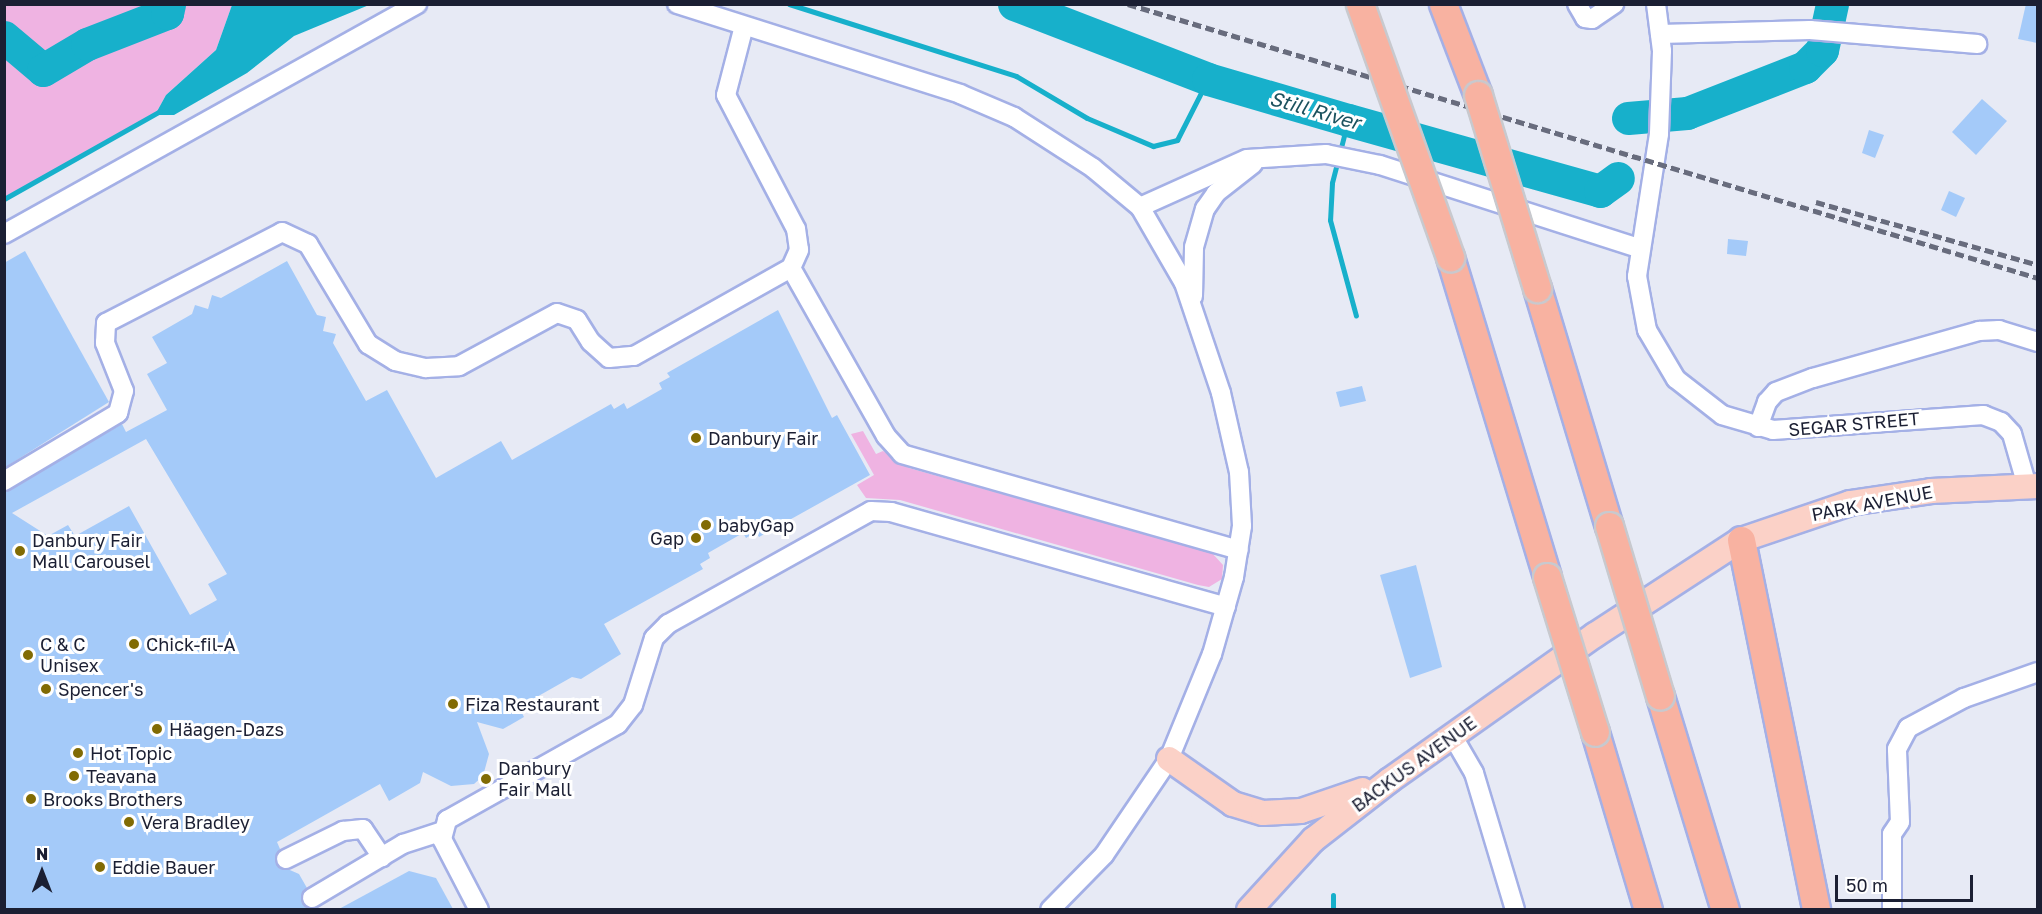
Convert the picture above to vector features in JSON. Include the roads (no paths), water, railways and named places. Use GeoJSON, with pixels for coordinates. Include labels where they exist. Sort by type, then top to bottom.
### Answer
{"type":"FeatureCollection","features":[{"type":"Feature","properties":{"kind":"highway"},"geometry":{"type":"LineString","coordinates":[[1360,4],[1450,257]]}},
{"type":"Feature","properties":{"kind":"highway"},"geometry":{"type":"LineString","coordinates":[[1375,4],[1648,909]]}},
{"type":"Feature","properties":{"kind":"highway"},"geometry":{"type":"LineString","coordinates":[[1443,4],[1478,95]]}},
{"type":"Feature","properties":{"kind":"highway"},"geometry":{"type":"LineString","coordinates":[[1451,4],[1725,909]]}},
{"type":"Feature","properties":{"kind":"highway"},"geometry":{"type":"LineString","coordinates":[[1742,540],[1816,909]]}},
{"type":"Feature","properties":{"kind":"highway"},"geometry":{"type":"LineString","coordinates":[[1660,696],[1712,909]]}},
{"type":"Feature","properties":{"kind":"highway"},"geometry":{"type":"LineString","coordinates":[[1595,732],[1630,909]]}},
{"type":"Feature","properties":{"kind":"main road","name":"PARK AVENUE"},"geometry":{"type":"LineString","coordinates":[[1595,635],[1742,540],[1850,503],[1931,491],[2032,486]]}},
{"type":"Feature","properties":{"kind":"main road","name":"BACKUS AVENUE"},"geometry":{"type":"LineString","coordinates":[[1249,909],[1313,840],[1390,780],[1595,635]]}},
{"type":"Feature","properties":{"kind":"main road"},"geometry":{"type":"LineString","coordinates":[[1169,759],[1233,804],[1263,813],[1326,805],[1390,780]]}},
{"type":"Feature","properties":{"kind":"street"},"geometry":{"type":"LineString","coordinates":[[4,234],[417,4]]}},
{"type":"Feature","properties":{"kind":"street"},"geometry":{"type":"LineString","coordinates":[[677,4],[993,106],[1093,168],[1140,207],[1171,254],[1195,312],[1235,445],[1242,499],[1239,550],[1226,607],[1169,759],[1104,855],[1050,909]]}},
{"type":"Feature","properties":{"kind":"street"},"geometry":{"type":"LineString","coordinates":[[1577,4],[1585,18],[1592,19],[1614,4]]}},
{"type":"Feature","properties":{"kind":"street","name":"SEGAR STREET"},"geometry":{"type":"LineString","coordinates":[[1656,4],[1663,84],[1659,134],[1638,248],[1640,304],[1659,357],[1697,399],[1722,415],[1758,428],[1802,431],[1983,415],[2001,422],[2012,434],[2032,486]]}},
{"type":"Feature","properties":{"kind":"street"},"geometry":{"type":"LineString","coordinates":[[4,481],[118,413],[124,391],[105,343],[106,323],[282,232],[308,244],[368,344],[395,361],[426,368],[459,366],[557,313],[577,320],[591,342],[609,358],[634,356],[791,268],[799,250],[796,229],[726,95],[744,26]]}},
{"type":"Feature","properties":{"kind":"street"},"geometry":{"type":"LineString","coordinates":[[1660,34],[1810,30],[1977,44]]}},
{"type":"Feature","properties":{"kind":"street"},"geometry":{"type":"LineString","coordinates":[[1140,207],[1220,168],[1272,155],[1326,154],[1356,159],[1638,248]]}},
{"type":"Feature","properties":{"kind":"street"},"geometry":{"type":"LineString","coordinates":[[1195,312],[1194,247],[1205,209],[1233,178],[1272,155]]}},
{"type":"Feature","properties":{"kind":"street"},"geometry":{"type":"LineString","coordinates":[[791,268],[886,436],[902,454],[1239,550]]}},
{"type":"Feature","properties":{"kind":"street"},"geometry":{"type":"LineString","coordinates":[[1758,428],[1767,402],[1776,392],[1813,378],[1979,331],[1999,330],[2037,342]]}},
{"type":"Feature","properties":{"kind":"street"},"geometry":{"type":"LineString","coordinates":[[312,898],[381,857],[441,832],[456,814],[618,724],[633,705],[654,638],[668,624],[871,511],[891,512],[1226,607]]}},
{"type":"Feature","properties":{"kind":"street"},"geometry":{"type":"LineString","coordinates":[[1892,909],[1892,834],[1900,822],[1897,748],[1908,728],[1964,699],[2037,672]]}},
{"type":"Feature","properties":{"kind":"street"},"geometry":{"type":"LineString","coordinates":[[1452,735],[1474,773],[1515,909]]}},
{"type":"Feature","properties":{"kind":"street"},"geometry":{"type":"LineString","coordinates":[[286,859],[343,831],[363,830],[381,857]]}},
{"type":"Feature","properties":{"kind":"street"},"geometry":{"type":"LineString","coordinates":[[441,832],[479,909]]}},
{"type":"Feature","properties":{"kind":"water"},"geometry":{"type":"Polygon","coordinates":[[[232,4],[369,5],[294,36],[247,73],[174,115],[155,115],[166,95],[216,50],[232,4]]]}},
{"type":"Feature","properties":{"kind":"waterway","name":"Still River"},"geometry":{"type":"LineString","coordinates":[[4,37],[43,70],[87,44],[167,13],[169,4]]}},
{"type":"Feature","properties":{"kind":"waterway"},"geometry":{"type":"LineString","coordinates":[[789,4],[1016,76],[1087,118],[1153,146],[1177,140],[1208,79]]}},
{"type":"Feature","properties":{"kind":"waterway","name":"Still River"},"geometry":{"type":"LineString","coordinates":[[1014,4],[1208,79],[1348,120],[1600,191],[1618,178]]}},
{"type":"Feature","properties":{"kind":"waterway","name":"Still River"},"geometry":{"type":"LineString","coordinates":[[1628,118],[1687,113],[1805,67],[1822,50],[1832,4]]}},
{"type":"Feature","properties":{"kind":"waterway"},"geometry":{"type":"LineString","coordinates":[[4,199],[160,111]]}},
{"type":"Feature","properties":{"kind":"waterway"},"geometry":{"type":"LineString","coordinates":[[1348,120],[1332,183],[1330,220],[1356,316]]}},
{"type":"Feature","properties":{"kind":"waterway"},"geometry":{"type":"LineString","coordinates":[[1333,895],[1333,910]]}},
{"type":"Feature","properties":{"kind":"railway"},"geometry":{"type":"LineString","coordinates":[[1128,4],[2038,278]]}},
{"type":"Feature","properties":{"kind":"railway"},"geometry":{"type":"LineString","coordinates":[[1816,202],[2038,265]]}},
{"type":"Feature","properties":{"kind":"place","name":"Danbury Fair"},"geometry":{"type":"Point","coordinates":[696,438]}},
{"type":"Feature","properties":{"kind":"place","name":"babyGap"},"geometry":{"type":"Point","coordinates":[706,525]}},
{"type":"Feature","properties":{"kind":"place","name":"Gap"},"geometry":{"type":"Point","coordinates":[696,538]}},
{"type":"Feature","properties":{"kind":"place","name":"Danbury Fair Mall Carousel"},"geometry":{"type":"Point","coordinates":[20,551]}},
{"type":"Feature","properties":{"kind":"place","name":"Chick-fil-A"},"geometry":{"type":"Point","coordinates":[134,644]}},
{"type":"Feature","properties":{"kind":"place","name":"C & C Unisex"},"geometry":{"type":"Point","coordinates":[28,655]}},
{"type":"Feature","properties":{"kind":"place","name":"Spencer's"},"geometry":{"type":"Point","coordinates":[46,689]}},
{"type":"Feature","properties":{"kind":"place","name":"Fiza Restaurant"},"geometry":{"type":"Point","coordinates":[453,704]}},
{"type":"Feature","properties":{"kind":"place","name":"Häagen-Dazs"},"geometry":{"type":"Point","coordinates":[157,729]}},
{"type":"Feature","properties":{"kind":"place","name":"Hot Topic"},"geometry":{"type":"Point","coordinates":[78,753]}},
{"type":"Feature","properties":{"kind":"place","name":"Teavana"},"geometry":{"type":"Point","coordinates":[74,776]}},
{"type":"Feature","properties":{"kind":"place","name":"Danbury Fair Mall"},"geometry":{"type":"Point","coordinates":[486,779]}},
{"type":"Feature","properties":{"kind":"place","name":"Brooks Brothers"},"geometry":{"type":"Point","coordinates":[31,799]}},
{"type":"Feature","properties":{"kind":"place","name":"Vera Bradley"},"geometry":{"type":"Point","coordinates":[129,822]}},
{"type":"Feature","properties":{"kind":"place","name":"Eddie Bauer"},"geometry":{"type":"Point","coordinates":[100,867]}}]}
